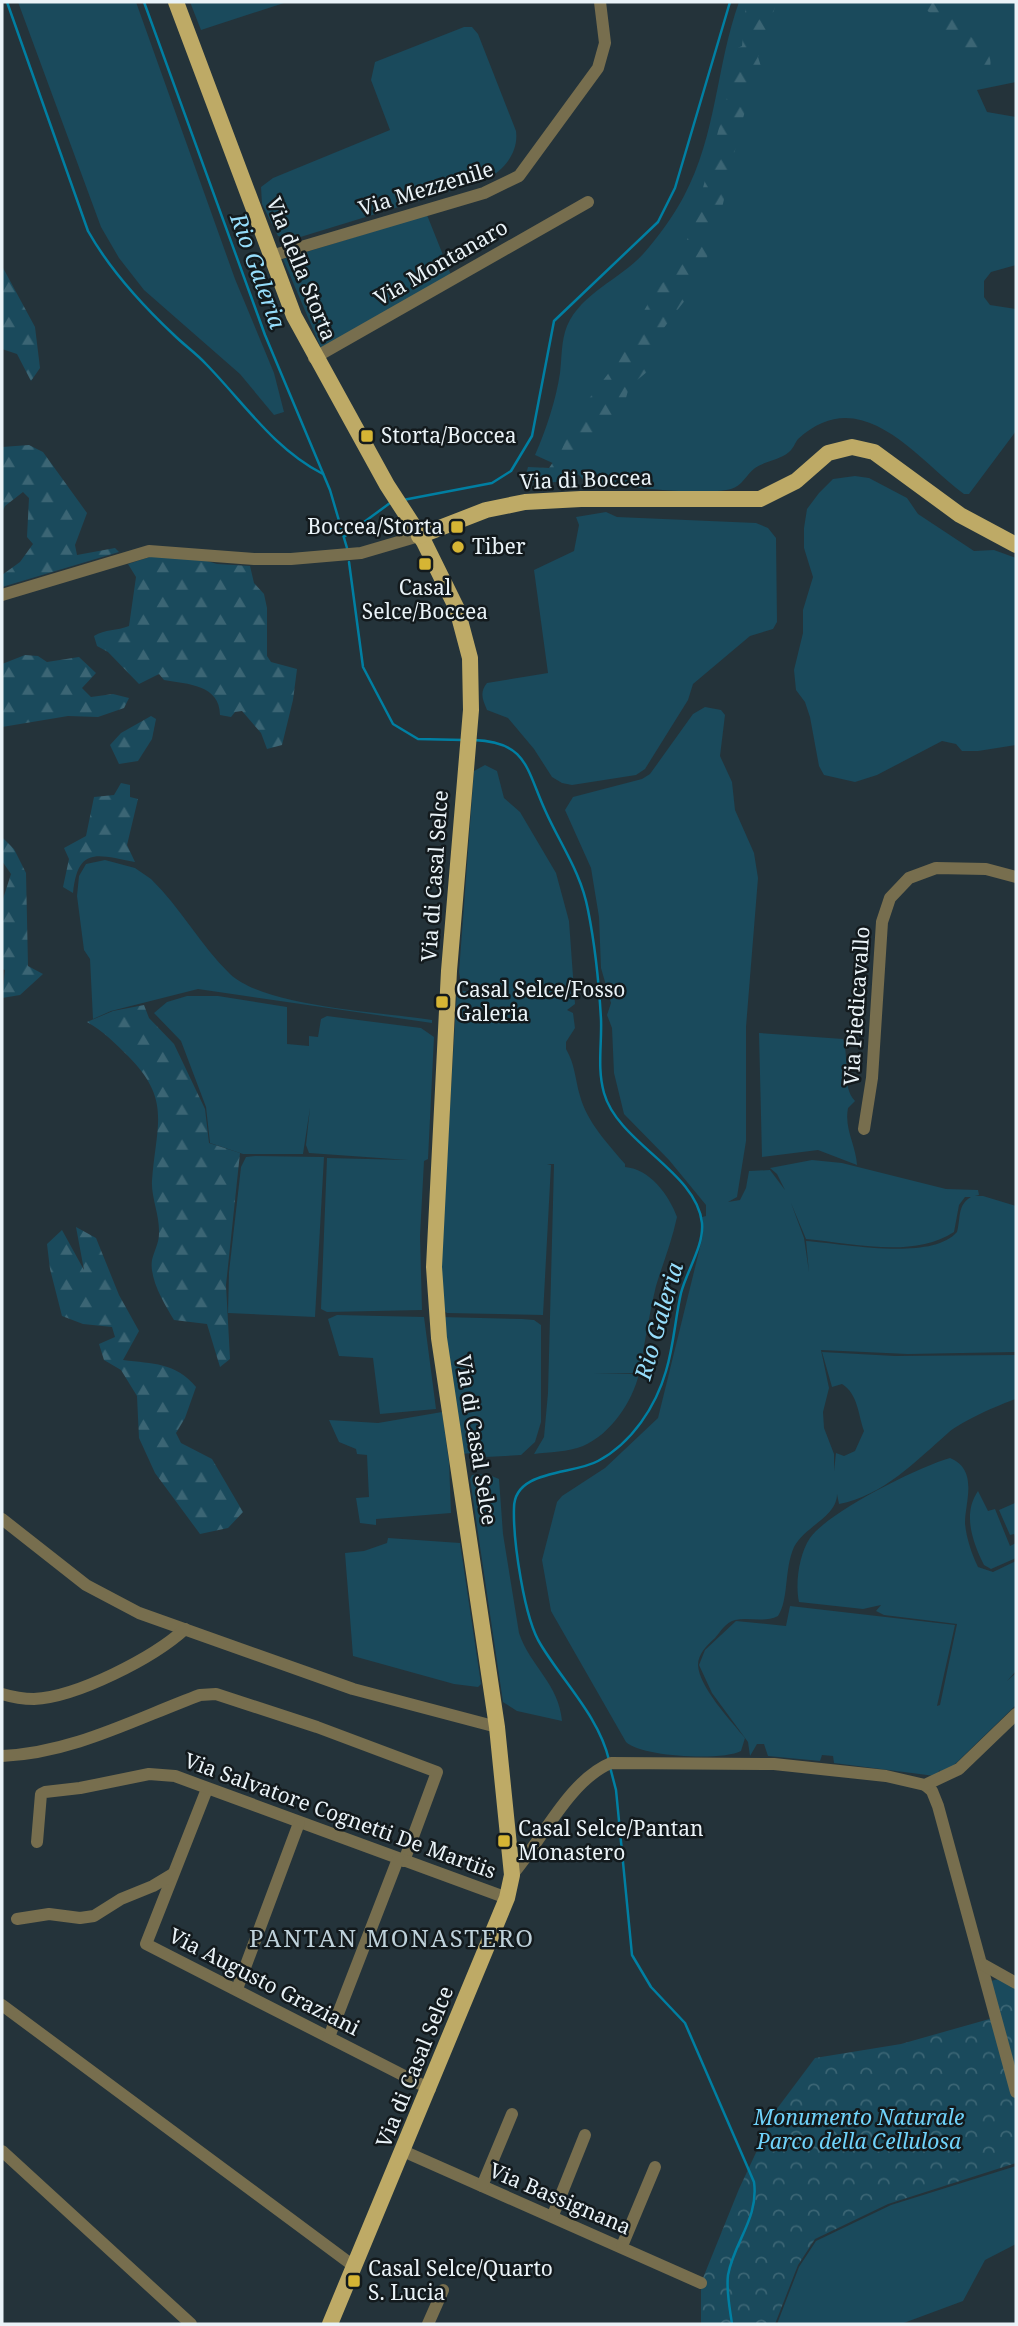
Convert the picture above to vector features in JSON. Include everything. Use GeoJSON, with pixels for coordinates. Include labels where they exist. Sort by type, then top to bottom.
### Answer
{"type":"FeatureCollection","features":[{"type":"Feature","properties":{"kind":"main road","name":"Via della Storta"},"geometry":{"type":"LineString","coordinates":[[176,2],[271,256],[314,358],[419,536]]}},
{"type":"Feature","properties":{"kind":"main road","name":"Via di Boccea"},"geometry":{"type":"LineString","coordinates":[[419,536],[486,510],[518,503],[581,499],[760,499],[796,481],[828,453],[852,447],[874,452],[960,514],[1016,545]]}},
{"type":"Feature","properties":{"kind":"main road","name":"Via di Casal Selce"},"geometry":{"type":"LineString","coordinates":[[330,2324],[508,1898],[512,1875],[497,1727],[439,1338],[434,1267],[448,986],[471,709],[470,657],[461,619],[419,536]]}},
{"type":"Feature","properties":{"kind":"street","name":"Via Mezzenile"},"geometry":{"type":"LineString","coordinates":[[271,256],[484,193],[519,176],[540,151],[600,62],[604,35],[600,2]]}},
{"type":"Feature","properties":{"kind":"street","name":"Via Montanaro"},"geometry":{"type":"LineString","coordinates":[[314,358],[587,202]]}},
{"type":"Feature","properties":{"kind":"street","name":"Via di Boccea"},"geometry":{"type":"LineString","coordinates":[[2,595],[149,551],[254,559],[339,555],[361,553],[419,536]]}},
{"type":"Feature","properties":{"kind":"street","name":"Via Piedicavallo"},"geometry":{"type":"LineString","coordinates":[[864,1129],[872,1078],[882,922],[890,898],[909,878],[936,868],[986,869],[1016,877]]}},
{"type":"Feature","properties":{"kind":"street"},"geometry":{"type":"LineString","coordinates":[[2,1519],[98,1592],[139,1613],[353,1689],[497,1727]]}},
{"type":"Feature","properties":{"kind":"street"},"geometry":{"type":"LineString","coordinates":[[2,1694],[34,1699],[70,1691],[161,1649],[185,1629]]}},
{"type":"Feature","properties":{"kind":"street"},"geometry":{"type":"LineString","coordinates":[[2,1756],[37,1753],[84,1741],[200,1695],[216,1694],[317,1727],[437,1772],[329,2037]]}},
{"type":"Feature","properties":{"kind":"street"},"geometry":{"type":"LineString","coordinates":[[925,1785],[959,1769],[1016,1714]]}},
{"type":"Feature","properties":{"kind":"street"},"geometry":{"type":"LineString","coordinates":[[512,1875],[550,1822],[591,1776],[611,1763],[774,1764],[886,1776],[925,1785],[932,1791],[938,1806],[1016,2092]]}},
{"type":"Feature","properties":{"kind":"street","name":"Via Salvatore Cognetti De Martiis"},"geometry":{"type":"LineString","coordinates":[[37,1842],[38,1804],[45,1791],[80,1788],[154,1773],[175,1776],[508,1898]]}},
{"type":"Feature","properties":{"kind":"street","name":"Via Augusto Graziani"},"geometry":{"type":"LineString","coordinates":[[207,1789],[146,1944],[430,2089]]}},
{"type":"Feature","properties":{"kind":"street"},"geometry":{"type":"LineString","coordinates":[[237,1989],[299,1823]]}},
{"type":"Feature","properties":{"kind":"street"},"geometry":{"type":"LineString","coordinates":[[17,1919],[49,1914],[80,1918],[94,1916],[121,1899],[153,1886],[173,1874]]}},
{"type":"Feature","properties":{"kind":"street"},"geometry":{"type":"LineString","coordinates":[[982,1964],[1016,1983]]}},
{"type":"Feature","properties":{"kind":"street"},"geometry":{"type":"LineString","coordinates":[[2,2005],[355,2267]]}},
{"type":"Feature","properties":{"kind":"street"},"geometry":{"type":"LineString","coordinates":[[482,2186],[512,2114]]}},
{"type":"Feature","properties":{"kind":"street"},"geometry":{"type":"LineString","coordinates":[[553,2215],[586,2135]]}},
{"type":"Feature","properties":{"kind":"street"},"geometry":{"type":"LineString","coordinates":[[2,2151],[191,2324]]}},
{"type":"Feature","properties":{"kind":"street","name":"Via Bassignana"},"geometry":{"type":"LineString","coordinates":[[404,2151],[701,2283]]}},
{"type":"Feature","properties":{"kind":"street"},"geometry":{"type":"LineString","coordinates":[[622,2246],[655,2167]]}},
{"type":"Feature","properties":{"kind":"street"},"geometry":{"type":"LineString","coordinates":[[428,2324],[443,2290]]}},
{"type":"Feature","properties":{"kind":"green space"},"geometry":{"type":"Polygon","coordinates":[[[18,2],[136,2],[235,279],[274,373],[284,412],[274,415],[240,374],[144,290],[119,258],[101,227],[18,2]]]}},
{"type":"Feature","properties":{"kind":"green space"},"geometry":{"type":"Polygon","coordinates":[[[190,2],[287,2],[201,30],[190,2]]]}},
{"type":"Feature","properties":{"kind":"green space"},"geometry":{"type":"Polygon","coordinates":[[[739,2],[1016,2],[1016,82],[977,90],[987,112],[1016,117],[1016,265],[991,272],[984,281],[984,297],[990,305],[1016,309],[1016,431],[969,494],[964,494],[907,445],[886,431],[865,421],[844,418],[821,423],[798,439],[785,455],[755,468],[731,489],[717,491],[680,491],[586,483],[579,475],[535,455],[553,404],[567,326],[582,304],[644,253],[676,211],[695,172],[710,124],[725,51],[739,2]]]}},
{"type":"Feature","properties":{"kind":"green space"},"geometry":{"type":"Polygon","coordinates":[[[746,2],[776,4],[758,57],[764,76],[756,79],[747,104],[716,230],[698,279],[660,334],[650,358],[648,371],[629,387],[623,409],[608,418],[606,438],[578,455],[577,481],[536,483],[525,479],[528,467],[549,468],[562,449],[575,417],[611,370],[617,350],[629,337],[653,295],[674,268],[692,229],[732,79],[733,50],[742,46],[746,2]]]}},
{"type":"Feature","properties":{"kind":"green space"},"geometry":{"type":"Polygon","coordinates":[[[912,2],[957,2],[960,27],[988,53],[990,67],[987,75],[975,75],[939,23],[922,6],[912,2]]]}},
{"type":"Feature","properties":{"kind":"green space"},"geometry":{"type":"Polygon","coordinates":[[[464,27],[472,27],[478,34],[516,131],[515,147],[503,167],[483,181],[294,239],[278,236],[262,204],[261,187],[273,178],[390,130],[371,80],[375,62],[464,27]]]}},
{"type":"Feature","properties":{"kind":"green space"},"geometry":{"type":"Polygon","coordinates":[[[427,215],[451,275],[321,348],[283,259],[427,215]]]}},
{"type":"Feature","properties":{"kind":"green space"},"geometry":{"type":"Polygon","coordinates":[[[2,266],[35,327],[40,368],[31,381],[17,354],[2,349],[2,266]]]}},
{"type":"Feature","properties":{"kind":"green space"},"geometry":{"type":"Polygon","coordinates":[[[29,445],[43,452],[87,513],[75,545],[77,555],[115,548],[119,552],[2,587],[2,575],[20,562],[33,544],[27,537],[29,498],[23,492],[5,506],[2,513],[2,447],[29,445]]]}},
{"type":"Feature","properties":{"kind":"green space"},"geometry":{"type":"Polygon","coordinates":[[[855,476],[869,478],[907,498],[918,514],[974,551],[994,550],[1016,558],[1016,745],[962,751],[956,744],[942,741],[877,775],[855,782],[824,775],[819,766],[810,717],[805,702],[796,690],[794,670],[803,633],[803,610],[813,577],[804,548],[804,528],[807,509],[819,493],[833,479],[855,476]]]}},
{"type":"Feature","properties":{"kind":"green space"},"geometry":{"type":"Polygon","coordinates":[[[606,512],[617,517],[756,523],[768,528],[776,538],[777,622],[773,629],[750,636],[693,684],[688,700],[645,769],[636,775],[572,785],[552,777],[534,749],[508,718],[487,710],[482,693],[487,683],[548,673],[534,570],[574,551],[579,525],[576,517],[606,512]]]}},
{"type":"Feature","properties":{"kind":"green space"},"geometry":{"type":"Polygon","coordinates":[[[153,556],[197,558],[217,564],[250,566],[254,583],[264,594],[267,608],[267,656],[271,662],[297,669],[282,745],[267,749],[261,733],[242,711],[235,712],[231,717],[220,715],[215,697],[201,688],[164,680],[159,674],[139,684],[108,652],[97,646],[94,636],[129,626],[136,577],[128,564],[153,556]]]}},
{"type":"Feature","properties":{"kind":"green space"},"geometry":{"type":"Polygon","coordinates":[[[25,655],[38,656],[47,662],[79,657],[96,673],[82,688],[91,697],[113,694],[129,698],[124,708],[98,717],[68,716],[2,727],[2,664],[25,655]]]}},
{"type":"Feature","properties":{"kind":"green space"},"geometry":{"type":"Polygon","coordinates":[[[705,707],[721,710],[725,715],[720,756],[732,782],[735,810],[754,853],[758,878],[746,1027],[746,1141],[737,1197],[728,1202],[740,1200],[746,1188],[749,1171],[770,1170],[785,1190],[777,1174],[770,1168],[812,1160],[842,1163],[946,1189],[978,1190],[979,1195],[975,1196],[1016,1206],[1016,1352],[908,1354],[821,1350],[829,1388],[823,1412],[824,1428],[834,1454],[834,1471],[836,1453],[844,1456],[855,1451],[864,1431],[851,1393],[842,1384],[832,1387],[822,1352],[895,1356],[1016,1355],[1016,1399],[980,1414],[954,1429],[898,1476],[870,1493],[839,1504],[837,1494],[832,1509],[805,1533],[794,1547],[784,1602],[778,1616],[732,1621],[701,1653],[698,1665],[704,1683],[745,1738],[741,1751],[701,1757],[648,1751],[626,1742],[551,1611],[542,1560],[557,1502],[605,1468],[658,1418],[703,1235],[702,1217],[706,1216],[706,1205],[669,1160],[624,1114],[614,1073],[612,1028],[607,1015],[611,1003],[601,968],[599,917],[591,868],[565,810],[573,797],[642,779],[650,774],[693,714],[705,707]],[[965,1197],[959,1205],[954,1232],[938,1240],[901,1247],[862,1246],[806,1239],[791,1203],[804,1238],[809,1272],[806,1241],[862,1247],[907,1249],[927,1246],[944,1241],[957,1232],[961,1208],[971,1197],[965,1197]]]}},
{"type":"Feature","properties":{"kind":"green space"},"geometry":{"type":"Polygon","coordinates":[[[151,716],[156,719],[152,739],[138,761],[119,764],[110,745],[121,733],[151,716]]]}},
{"type":"Feature","properties":{"kind":"green space"},"geometry":{"type":"Polygon","coordinates":[[[485,765],[497,771],[504,798],[520,812],[556,873],[569,921],[575,1004],[567,1010],[573,1013],[575,1028],[566,1042],[566,1049],[583,1106],[625,1167],[643,1173],[657,1184],[677,1217],[656,1286],[639,1373],[594,1373],[639,1374],[626,1406],[603,1434],[593,1441],[565,1451],[534,1454],[544,1437],[548,1393],[554,1164],[547,1164],[551,1165],[543,1315],[447,1313],[444,1311],[440,1273],[457,990],[496,995],[461,984],[459,972],[474,771],[485,765]]]}},
{"type":"Feature","properties":{"kind":"green space"},"geometry":{"type":"Polygon","coordinates":[[[121,783],[130,785],[130,797],[138,799],[127,845],[135,862],[92,857],[79,867],[73,893],[63,887],[69,859],[64,848],[86,836],[94,797],[114,795],[121,783]]]}},
{"type":"Feature","properties":{"kind":"green space"},"geometry":{"type":"Polygon","coordinates":[[[2,837],[14,849],[26,873],[28,966],[43,974],[20,995],[2,998],[5,970],[2,969],[2,902],[11,874],[2,861],[2,837]]]}},
{"type":"Feature","properties":{"kind":"green space"},"geometry":{"type":"Polygon","coordinates":[[[105,860],[135,868],[151,879],[219,963],[247,985],[296,1001],[432,1020],[432,1023],[198,989],[111,1011],[93,1019],[90,959],[84,950],[77,896],[79,876],[86,864],[105,860]]]}},
{"type":"Feature","properties":{"kind":"green space"},"geometry":{"type":"Polygon","coordinates":[[[187,996],[218,996],[287,1007],[287,1044],[309,1046],[309,1036],[318,1037],[321,1019],[327,1016],[421,1028],[434,1037],[428,1159],[424,1161],[420,1236],[422,1310],[327,1312],[321,1309],[327,1158],[408,1160],[309,1153],[306,1145],[310,1108],[303,1154],[243,1154],[210,1143],[206,1107],[181,1041],[154,1013],[167,1002],[187,996]]]}},
{"type":"Feature","properties":{"kind":"green space"},"geometry":{"type":"Polygon","coordinates":[[[144,1005],[149,1018],[174,1044],[205,1109],[209,1143],[240,1153],[226,1285],[230,1359],[220,1367],[207,1324],[174,1320],[153,1275],[152,1260],[159,1234],[152,1181],[158,1114],[151,1086],[128,1056],[104,1033],[87,1022],[113,1011],[144,1005]]]}},
{"type":"Feature","properties":{"kind":"green space"},"geometry":{"type":"Polygon","coordinates":[[[759,1033],[843,1039],[848,1088],[855,1101],[848,1108],[847,1116],[857,1165],[818,1150],[762,1157],[759,1033]]]}},
{"type":"Feature","properties":{"kind":"green space"},"geometry":{"type":"Polygon","coordinates":[[[246,1157],[324,1157],[315,1317],[228,1313],[229,1272],[241,1167],[246,1157]]]}},
{"type":"Feature","properties":{"kind":"green space"},"geometry":{"type":"Polygon","coordinates":[[[76,1227],[96,1238],[119,1295],[139,1331],[123,1360],[172,1369],[196,1387],[185,1418],[176,1433],[181,1443],[212,1459],[243,1512],[228,1528],[200,1534],[155,1473],[139,1438],[137,1396],[121,1370],[104,1360],[99,1344],[115,1337],[112,1327],[83,1324],[62,1316],[50,1269],[47,1244],[62,1230],[84,1270],[76,1227]]]}},
{"type":"Feature","properties":{"kind":"green space"},"geometry":{"type":"Polygon","coordinates":[[[337,1315],[424,1317],[436,1409],[380,1414],[373,1358],[339,1356],[328,1319],[337,1315]]]}},
{"type":"Feature","properties":{"kind":"green space"},"geometry":{"type":"Polygon","coordinates":[[[441,1317],[522,1319],[534,1320],[541,1325],[541,1422],[535,1442],[521,1455],[486,1457],[483,1452],[461,1454],[441,1317]]]}},
{"type":"Feature","properties":{"kind":"green space"},"geometry":{"type":"Polygon","coordinates":[[[442,1412],[449,1462],[451,1513],[376,1519],[376,1525],[360,1523],[356,1498],[369,1497],[367,1455],[357,1454],[356,1449],[339,1442],[329,1420],[378,1423],[442,1412]]]}},
{"type":"Feature","properties":{"kind":"green space"},"geometry":{"type":"Polygon","coordinates":[[[950,1458],[965,1470],[968,1487],[965,1523],[978,1567],[993,1572],[1016,1561],[1016,1671],[1007,1681],[1016,1673],[1016,1705],[952,1767],[940,1770],[935,1776],[834,1763],[833,1756],[822,1755],[820,1761],[768,1756],[764,1744],[757,1744],[750,1756],[748,1742],[712,1693],[699,1665],[705,1650],[736,1621],[786,1626],[790,1606],[955,1625],[937,1706],[940,1705],[957,1624],[884,1615],[876,1611],[881,1605],[863,1609],[799,1602],[798,1578],[806,1545],[820,1527],[875,1492],[950,1458]]]}},
{"type":"Feature","properties":{"kind":"green space"},"geometry":{"type":"Polygon","coordinates":[[[487,1474],[499,1479],[503,1534],[519,1633],[556,1696],[562,1721],[517,1711],[503,1702],[470,1479],[472,1475],[487,1474]]]}},
{"type":"Feature","properties":{"kind":"green space"},"geometry":{"type":"Polygon","coordinates":[[[978,1491],[988,1511],[995,1509],[1010,1546],[1016,1543],[1016,1558],[991,1569],[984,1565],[971,1528],[971,1509],[978,1491]]]}},
{"type":"Feature","properties":{"kind":"green space"},"geometry":{"type":"Polygon","coordinates":[[[1015,1503],[1016,1538],[1014,1534],[1010,1535],[999,1510],[1015,1503]]]}},
{"type":"Feature","properties":{"kind":"green space"},"geometry":{"type":"Polygon","coordinates":[[[388,1538],[460,1543],[481,1684],[478,1687],[454,1684],[353,1656],[345,1553],[364,1551],[387,1543],[388,1538]]]}},
{"type":"Feature","properties":{"kind":"green space","name":"Monumento Naturale Parco della Cellulosa"},"geometry":{"type":"Polygon","coordinates":[[[998,1979],[1016,1987],[1016,2163],[888,2204],[815,2239],[798,2265],[775,2324],[701,2324],[701,2283],[739,2189],[776,2110],[815,2058],[901,2044],[1000,2016],[991,1981],[998,1979]]]}},
{"type":"Feature","properties":{"kind":"green space"},"geometry":{"type":"Polygon","coordinates":[[[1016,2166],[1016,2244],[985,2260],[963,2301],[901,2324],[777,2324],[799,2267],[816,2241],[891,2205],[1016,2166]]]}},
{"type":"Feature","properties":{"kind":"waterway"},"geometry":{"type":"LineString","coordinates":[[7,2],[88,231],[97,245],[138,299],[202,360],[260,424],[289,452],[323,474]]}},
{"type":"Feature","properties":{"kind":"waterway","name":"Rio Galeria"},"geometry":{"type":"LineString","coordinates":[[144,2],[265,335],[330,490],[347,548]]}},
{"type":"Feature","properties":{"kind":"waterway"},"geometry":{"type":"LineString","coordinates":[[403,500],[492,483],[511,471],[532,436],[554,321],[658,222],[675,188],[730,2]]}},
{"type":"Feature","properties":{"kind":"waterway"},"geometry":{"type":"LineString","coordinates":[[345,536],[390,503]]}},
{"type":"Feature","properties":{"kind":"waterway","name":"Rio Galeria"},"geometry":{"type":"LineString","coordinates":[[349,562],[363,667],[393,724],[418,739],[463,740]]}},
{"type":"Feature","properties":{"kind":"waterway","name":"Rio Galeria"},"geometry":{"type":"LineString","coordinates":[[474,740],[505,746],[515,752],[528,770],[585,896],[598,978],[604,1093],[612,1111],[625,1127],[687,1188],[697,1205],[702,1223],[698,1249],[681,1293],[666,1371],[649,1410],[632,1434],[598,1461],[547,1475],[524,1486],[517,1495],[514,1508],[521,1579],[535,1633],[589,1715],[609,1760]]}},
{"type":"Feature","properties":{"kind":"waterway","name":"Rio Galeria"},"geometry":{"type":"LineString","coordinates":[[610,1767],[616,1790],[632,1955],[651,1987],[685,2023],[754,2182],[755,2195],[750,2219],[728,2275],[732,2324]]}},
{"type":"Feature","properties":{"kind":"place","name":"Storta/Boccea"},"geometry":{"type":"Point","coordinates":[367,436]}},
{"type":"Feature","properties":{"kind":"place","name":"Boccea/Storta"},"geometry":{"type":"Point","coordinates":[457,527]}},
{"type":"Feature","properties":{"kind":"place","name":"Tiber"},"geometry":{"type":"Point","coordinates":[458,547]}},
{"type":"Feature","properties":{"kind":"place","name":"Casal Selce/Boccea"},"geometry":{"type":"Point","coordinates":[425,564]}},
{"type":"Feature","properties":{"kind":"place","name":"Casal Selce/Fosso Galeria"},"geometry":{"type":"Point","coordinates":[442,1002]}},
{"type":"Feature","properties":{"kind":"place","name":"Casal Selce/Pantan Monastero"},"geometry":{"type":"Point","coordinates":[504,1841]}},
{"type":"Feature","properties":{"kind":"place","name":"Casal Selce/Quarto S. Lucia"},"geometry":{"type":"Point","coordinates":[354,2281]}},
{"type":"Feature","properties":{"kind":"district","name":"PANTAN MONASTERO"},"geometry":{"type":"Point","coordinates":[392,1939]}}]}
